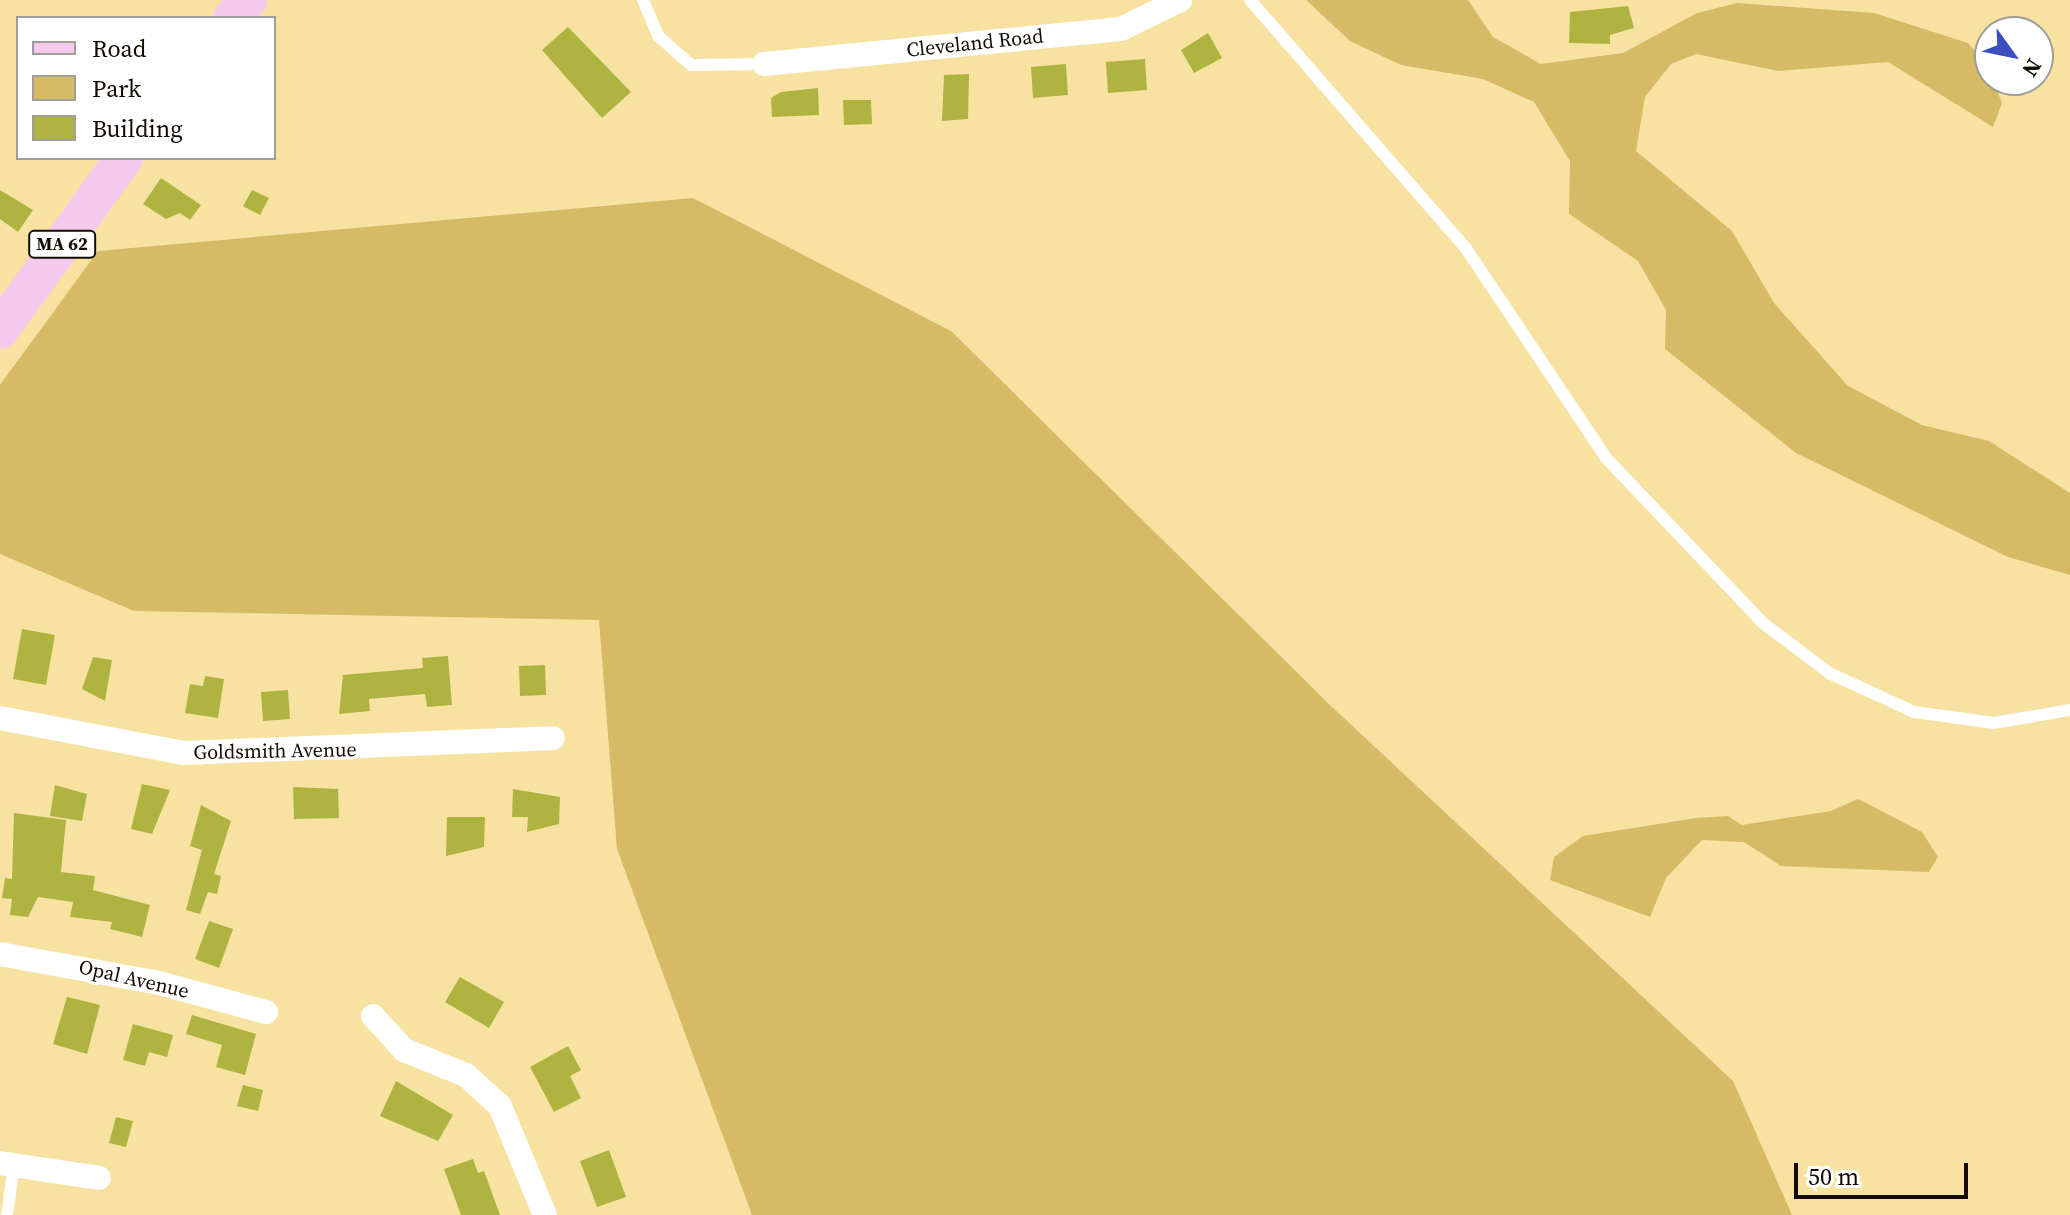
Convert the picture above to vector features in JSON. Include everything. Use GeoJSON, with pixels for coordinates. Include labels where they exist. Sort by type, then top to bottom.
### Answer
{"type":"FeatureCollection","features":[{"type":"Feature","properties":{"kind":"main road"},"geometry":{"type":"LineString","coordinates":[[234,16],[248,0]]}},
{"type":"Feature","properties":{"kind":"main road","name":"MA 62"},"geometry":{"type":"LineString","coordinates":[[0,330],[123,160]]}},
{"type":"Feature","properties":{"kind":"street","name":"Cleveland Road"},"geometry":{"type":"LineString","coordinates":[[764,64],[1121,29],[1180,0]]}},
{"type":"Feature","properties":{"kind":"street","name":"Goldsmith Avenue"},"geometry":{"type":"LineString","coordinates":[[0,718],[183,753],[553,738]]}},
{"type":"Feature","properties":{"kind":"street","name":"Opal Avenue"},"geometry":{"type":"LineString","coordinates":[[0,954],[159,983],[266,1012]]}},
{"type":"Feature","properties":{"kind":"street"},"geometry":{"type":"LineString","coordinates":[[373,1016],[404,1050],[466,1075],[500,1106],[545,1215]]}},
{"type":"Feature","properties":{"kind":"street"},"geometry":{"type":"LineString","coordinates":[[7,1164],[99,1178]]}},
{"type":"Feature","properties":{"kind":"lane"},"geometry":{"type":"LineString","coordinates":[[643,0],[658,36],[691,65],[764,64]]}},
{"type":"Feature","properties":{"kind":"lane"},"geometry":{"type":"LineString","coordinates":[[1250,0],[1465,247],[1606,458],[1763,623],[1829,673],[1914,712],[1994,723],[2070,710]]}},
{"type":"Feature","properties":{"kind":"lane"},"geometry":{"type":"LineString","coordinates":[[7,1164],[7,1215]]}},
{"type":"Feature","properties":{"kind":"green space"},"geometry":{"type":"Polygon","coordinates":[[[1306,0],[1468,0],[1493,37],[1541,64],[1623,53],[1697,13],[1737,3],[1874,13],[1968,43],[1974,50],[1974,96],[1999,96],[2002,103],[1993,127],[1888,62],[1778,71],[1696,54],[1671,64],[1645,97],[1636,151],[1732,231],[1774,303],[1848,386],[1922,425],[1989,441],[2070,493],[2070,575],[2008,557],[1796,453],[1665,349],[1666,310],[1638,261],[1569,214],[1570,161],[1534,102],[1483,79],[1401,65],[1350,41],[1306,0]]]}},
{"type":"Feature","properties":{"kind":"green space"},"geometry":{"type":"Polygon","coordinates":[[[693,198],[951,331],[1331,706],[1733,1081],[1792,1215],[752,1215],[617,849],[599,620],[134,611],[0,554],[0,385],[98,251],[693,198]]]}},
{"type":"Feature","properties":{"kind":"green space"},"geometry":{"type":"Polygon","coordinates":[[[1858,799],[1922,832],[1938,857],[1929,872],[1781,866],[1744,842],[1702,840],[1666,878],[1650,917],[1550,880],[1554,857],[1583,836],[1696,818],[1728,816],[1742,825],[1831,811],[1858,799]]]}},
{"type":"Feature","properties":{"kind":"building"},"geometry":{"type":"Polygon","coordinates":[[[1628,6],[1634,28],[1610,35],[1610,44],[1569,43],[1570,12],[1628,6]]]}},
{"type":"Feature","properties":{"kind":"building"},"geometry":{"type":"Polygon","coordinates":[[[568,27],[631,92],[602,118],[542,50],[568,27]]]}},
{"type":"Feature","properties":{"kind":"building"},"geometry":{"type":"Polygon","coordinates":[[[1208,33],[1222,58],[1194,73],[1181,50],[1208,33]]]}},
{"type":"Feature","properties":{"kind":"building"},"geometry":{"type":"Polygon","coordinates":[[[1145,59],[1147,90],[1108,93],[1106,62],[1145,59]]]}},
{"type":"Feature","properties":{"kind":"building"},"geometry":{"type":"Polygon","coordinates":[[[1066,64],[1068,95],[1033,98],[1031,67],[1066,64]]]}},
{"type":"Feature","properties":{"kind":"building"},"geometry":{"type":"Polygon","coordinates":[[[969,74],[968,119],[942,121],[944,75],[969,74]]]}},
{"type":"Feature","properties":{"kind":"building"},"geometry":{"type":"Polygon","coordinates":[[[818,88],[819,115],[772,117],[771,98],[781,92],[818,88]]]}},
{"type":"Feature","properties":{"kind":"building"},"geometry":{"type":"Polygon","coordinates":[[[843,100],[871,100],[872,124],[844,125],[843,100]]]}},
{"type":"Feature","properties":{"kind":"building"},"geometry":{"type":"Polygon","coordinates":[[[161,178],[201,205],[190,220],[180,213],[166,219],[143,204],[161,178]]]}},
{"type":"Feature","properties":{"kind":"building"},"geometry":{"type":"Polygon","coordinates":[[[0,190],[33,210],[18,232],[0,219],[0,190]]]}},
{"type":"Feature","properties":{"kind":"building"},"geometry":{"type":"Polygon","coordinates":[[[252,190],[269,198],[260,215],[243,206],[252,190]]]}},
{"type":"Feature","properties":{"kind":"building"},"geometry":{"type":"Polygon","coordinates":[[[22,629],[55,635],[46,685],[13,679],[22,629]]]}},
{"type":"Feature","properties":{"kind":"building"},"geometry":{"type":"Polygon","coordinates":[[[448,656],[452,705],[427,707],[425,694],[369,699],[370,711],[339,714],[343,675],[423,668],[422,658],[448,656]]]}},
{"type":"Feature","properties":{"kind":"building"},"geometry":{"type":"Polygon","coordinates":[[[93,657],[112,660],[105,701],[82,689],[93,657]]]}},
{"type":"Feature","properties":{"kind":"building"},"geometry":{"type":"Polygon","coordinates":[[[545,665],[546,695],[520,696],[519,666],[545,665]]]}},
{"type":"Feature","properties":{"kind":"building"},"geometry":{"type":"Polygon","coordinates":[[[205,676],[224,679],[218,718],[185,713],[190,684],[203,686],[205,676]]]}},
{"type":"Feature","properties":{"kind":"building"},"geometry":{"type":"Polygon","coordinates":[[[288,690],[290,719],[263,721],[261,692],[288,690]]]}},
{"type":"Feature","properties":{"kind":"building"},"geometry":{"type":"Polygon","coordinates":[[[142,784],[170,790],[152,834],[131,829],[142,784]]]}},
{"type":"Feature","properties":{"kind":"building"},"geometry":{"type":"Polygon","coordinates":[[[55,785],[87,794],[82,821],[50,816],[55,785]]]}},
{"type":"Feature","properties":{"kind":"building"},"geometry":{"type":"Polygon","coordinates":[[[293,787],[338,789],[339,818],[294,819],[293,787]]]}},
{"type":"Feature","properties":{"kind":"building"},"geometry":{"type":"Polygon","coordinates":[[[513,789],[560,797],[559,824],[527,832],[528,817],[512,817],[513,789]]]}},
{"type":"Feature","properties":{"kind":"building"},"geometry":{"type":"Polygon","coordinates":[[[201,805],[231,821],[214,874],[221,876],[217,894],[208,892],[200,914],[186,910],[202,850],[190,846],[201,805]]]}},
{"type":"Feature","properties":{"kind":"building"},"geometry":{"type":"Polygon","coordinates":[[[14,813],[66,820],[61,872],[95,876],[93,890],[150,905],[142,937],[110,929],[112,922],[70,917],[73,902],[38,897],[28,917],[10,915],[12,899],[2,898],[5,878],[12,879],[14,813]]]}},
{"type":"Feature","properties":{"kind":"building"},"geometry":{"type":"Polygon","coordinates":[[[447,817],[485,817],[484,847],[446,856],[447,817]]]}},
{"type":"Feature","properties":{"kind":"building"},"geometry":{"type":"Polygon","coordinates":[[[209,921],[233,929],[219,968],[195,959],[209,921]]]}},
{"type":"Feature","properties":{"kind":"building"},"geometry":{"type":"Polygon","coordinates":[[[460,977],[504,1002],[489,1028],[445,1002],[460,977]]]}},
{"type":"Feature","properties":{"kind":"building"},"geometry":{"type":"Polygon","coordinates":[[[67,997],[100,1005],[87,1054],[53,1044],[67,997]]]}},
{"type":"Feature","properties":{"kind":"building"},"geometry":{"type":"Polygon","coordinates":[[[192,1015],[256,1034],[245,1075],[216,1067],[222,1045],[186,1034],[192,1015]]]}},
{"type":"Feature","properties":{"kind":"building"},"geometry":{"type":"Polygon","coordinates":[[[133,1024],[173,1035],[167,1057],[149,1052],[145,1066],[123,1060],[133,1024]]]}},
{"type":"Feature","properties":{"kind":"building"},"geometry":{"type":"Polygon","coordinates":[[[568,1046],[581,1070],[570,1076],[581,1098],[554,1112],[530,1067],[568,1046]]]}},
{"type":"Feature","properties":{"kind":"building"},"geometry":{"type":"Polygon","coordinates":[[[396,1081],[453,1115],[438,1141],[380,1116],[396,1081]]]}},
{"type":"Feature","properties":{"kind":"building"},"geometry":{"type":"Polygon","coordinates":[[[243,1085],[263,1090],[258,1111],[237,1106],[243,1085]]]}},
{"type":"Feature","properties":{"kind":"building"},"geometry":{"type":"Polygon","coordinates":[[[116,1117],[133,1121],[126,1147],[109,1143],[116,1117]]]}},
{"type":"Feature","properties":{"kind":"building"},"geometry":{"type":"Polygon","coordinates":[[[609,1150],[626,1197],[597,1207],[580,1161],[609,1150]]]}},
{"type":"Feature","properties":{"kind":"building"},"geometry":{"type":"Polygon","coordinates":[[[473,1159],[478,1173],[484,1171],[500,1215],[461,1215],[444,1169],[473,1159]]]}}]}
